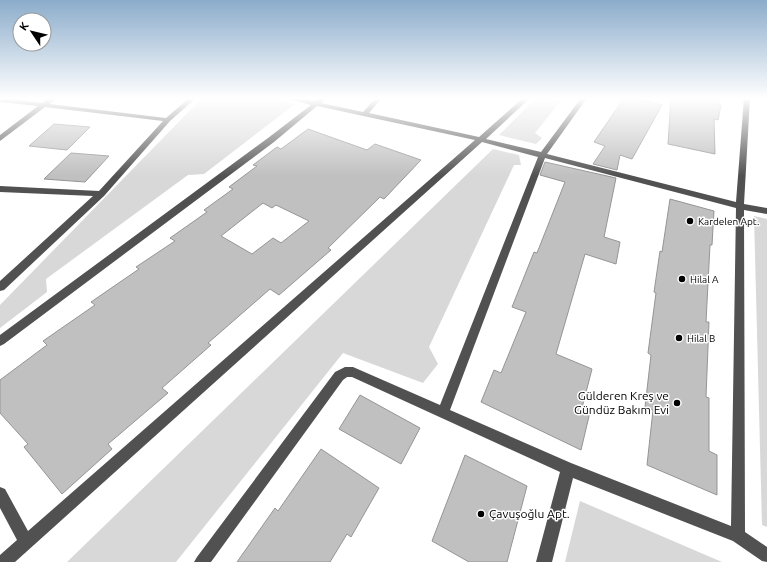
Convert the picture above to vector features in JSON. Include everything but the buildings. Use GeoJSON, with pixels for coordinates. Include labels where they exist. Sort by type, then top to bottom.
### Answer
{"type":"FeatureCollection","features":[{"type":"Feature","properties":{"kind":"street"},"geometry":{"type":"LineString","coordinates":[[0,139],[19,124]]}},
{"type":"Feature","properties":{"kind":"street"},"geometry":{"type":"LineString","coordinates":[[0,286],[101,194],[164,124]]}},
{"type":"Feature","properties":{"kind":"street"},"geometry":{"type":"LineString","coordinates":[[0,340],[290,124]]}},
{"type":"Feature","properties":{"kind":"street"},"geometry":{"type":"LineString","coordinates":[[412,124],[479,139],[740,206],[767,210]]}},
{"type":"Feature","properties":{"kind":"street"},"geometry":{"type":"LineString","coordinates":[[4,562],[496,124]]}},
{"type":"Feature","properties":{"kind":"street"},"geometry":{"type":"LineString","coordinates":[[443,413],[542,156],[565,124]]}},
{"type":"Feature","properties":{"kind":"street"},"geometry":{"type":"LineString","coordinates":[[738,536],[740,206],[745,124]]}},
{"type":"Feature","properties":{"kind":"street"},"geometry":{"type":"LineString","coordinates":[[0,189],[101,194]]}},
{"type":"Feature","properties":{"kind":"street"},"geometry":{"type":"LineString","coordinates":[[202,562],[334,382],[345,372],[353,372],[568,469],[738,536],[767,556]]}},
{"type":"Feature","properties":{"kind":"street"},"geometry":{"type":"LineString","coordinates":[[544,562],[568,469]]}},
{"type":"Feature","properties":{"kind":"street"},"geometry":{"type":"LineString","coordinates":[[0,494],[26,542]]}},
{"type":"Feature","properties":{"kind":"shaded area"},"geometry":{"type":"Polygon","coordinates":[[[176,124],[269,124],[204,174],[188,175],[46,279],[47,292],[0,328],[0,305],[176,124]]]}},
{"type":"Feature","properties":{"kind":"shaded area"},"geometry":{"type":"Polygon","coordinates":[[[510,124],[542,124],[535,133],[542,138],[536,144],[499,135],[510,124]]]}},
{"type":"Feature","properties":{"kind":"shaded area"},"geometry":{"type":"Polygon","coordinates":[[[493,149],[519,155],[521,165],[514,165],[429,347],[438,364],[423,383],[343,353],[176,562],[67,562],[493,149]]]}},
{"type":"Feature","properties":{"kind":"shaded area"},"geometry":{"type":"Polygon","coordinates":[[[754,216],[767,219],[767,527],[762,525],[754,216]]]}},
{"type":"Feature","properties":{"kind":"shaded area"},"geometry":{"type":"Polygon","coordinates":[[[580,501],[722,562],[565,562],[580,501]]]}},
{"type":"Feature","properties":{"kind":"place","name":"Kardelen Apt."},"geometry":{"type":"Point","coordinates":[690,221]}},
{"type":"Feature","properties":{"kind":"place","name":"Hilal A"},"geometry":{"type":"Point","coordinates":[682,279]}},
{"type":"Feature","properties":{"kind":"place","name":"Hilal B"},"geometry":{"type":"Point","coordinates":[679,338]}},
{"type":"Feature","properties":{"kind":"place","name":"Gülderen Kreş ve Gündüz Bakım Evi"},"geometry":{"type":"Point","coordinates":[677,403]}},
{"type":"Feature","properties":{"kind":"place","name":"Çavuşoğlu Apt."},"geometry":{"type":"Point","coordinates":[481,514]}}]}
